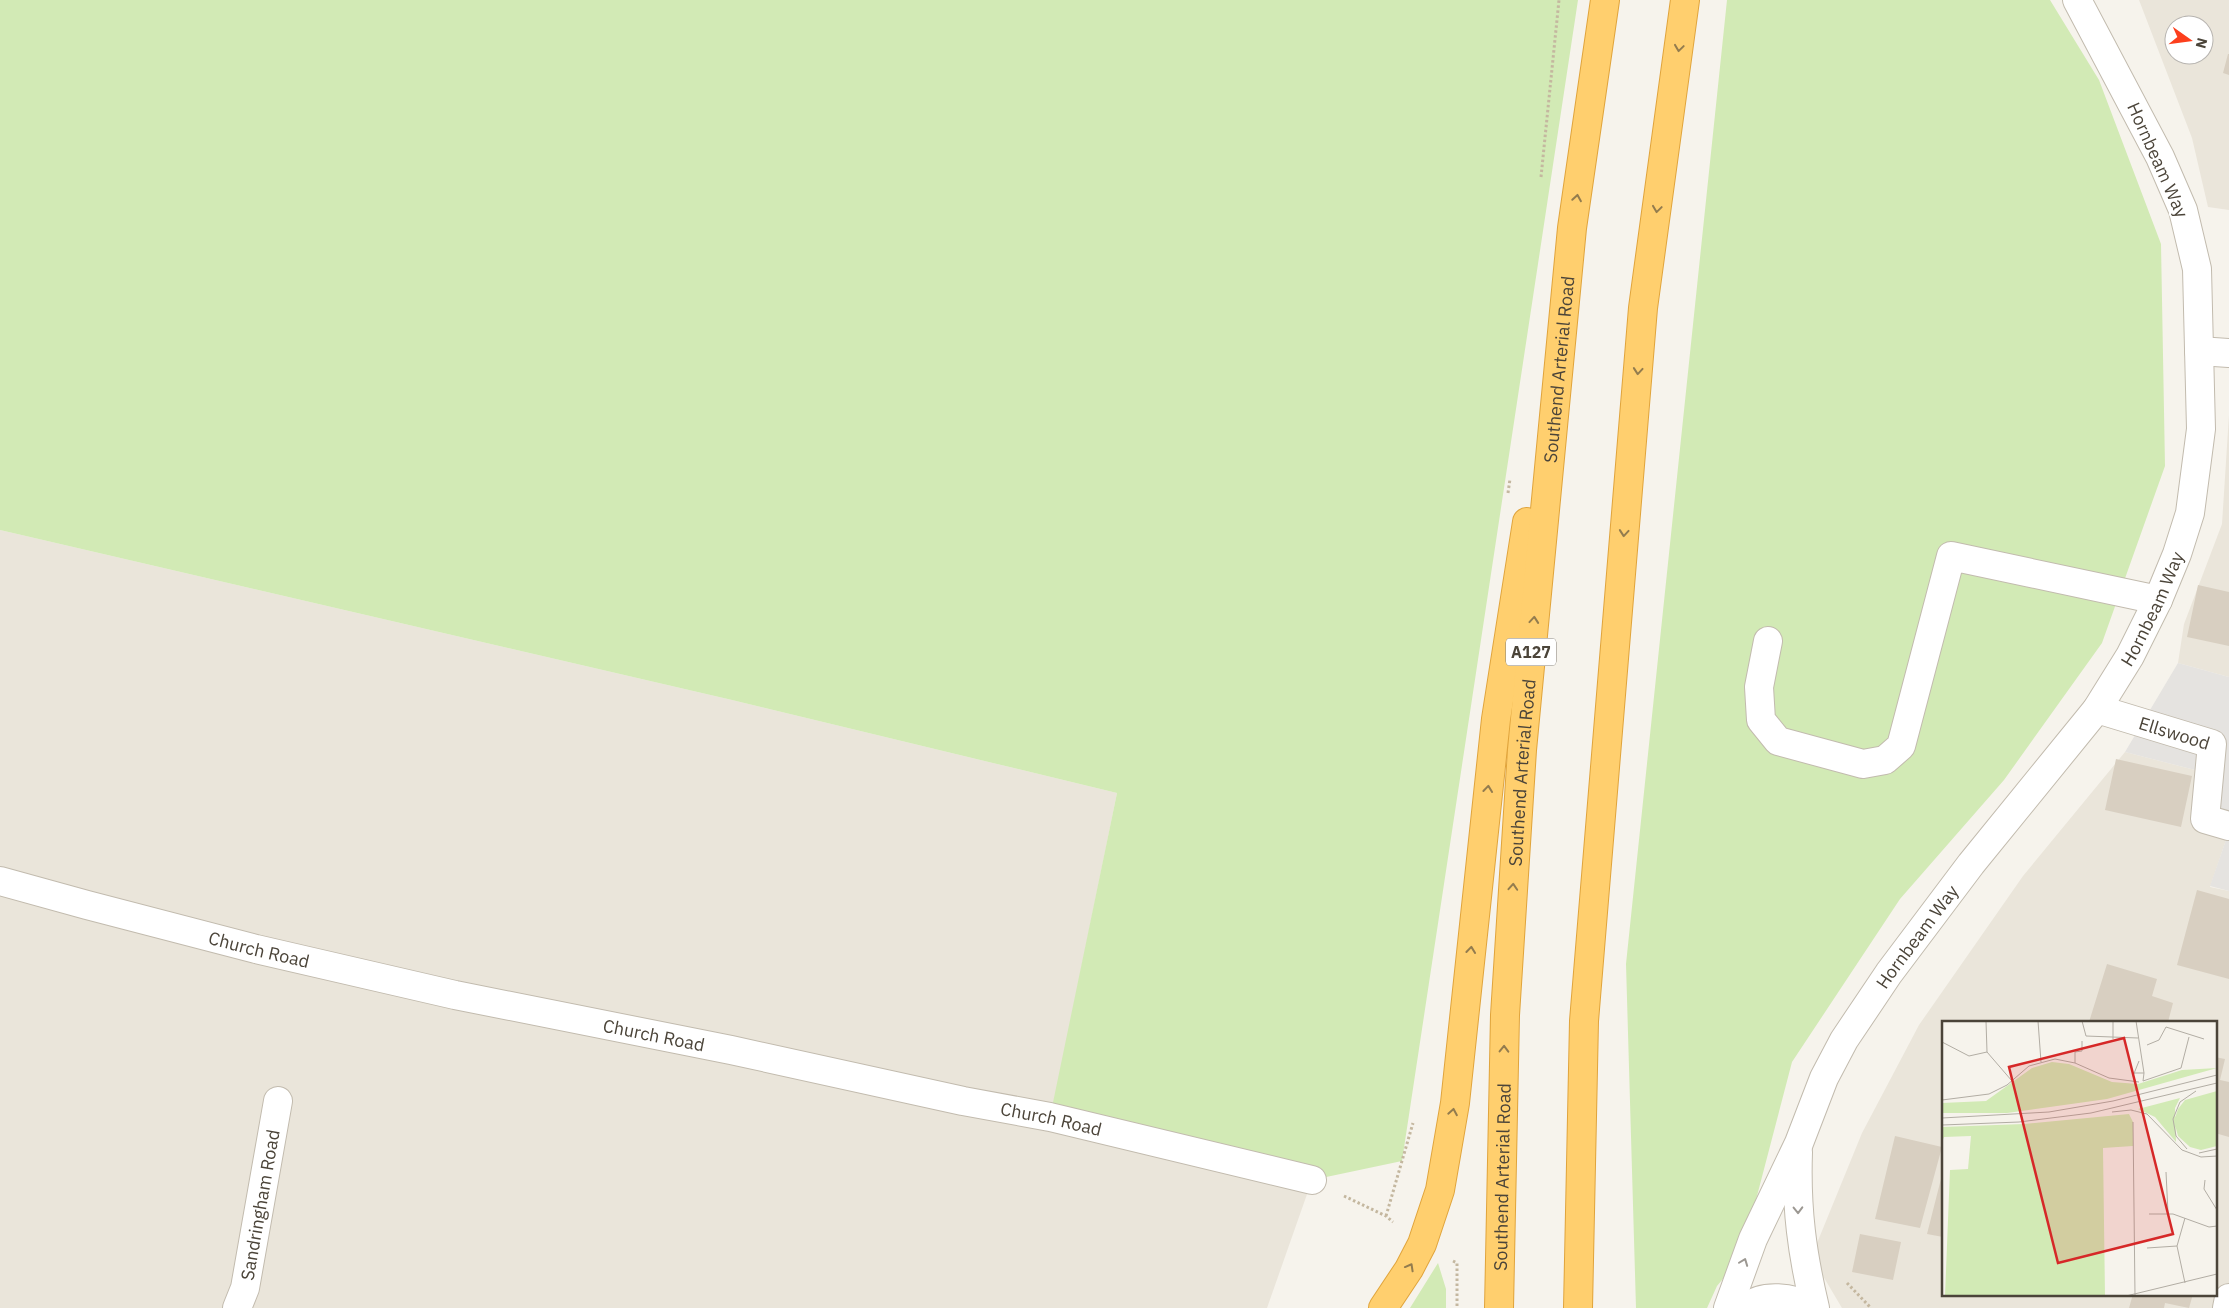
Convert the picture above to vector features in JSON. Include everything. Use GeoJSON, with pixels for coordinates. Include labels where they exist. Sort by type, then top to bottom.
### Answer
{"type":"FeatureCollection","features":[{"type":"Feature","properties":{"kind":"highway","name":"Southend Arterial Road"},"geometry":{"type":"LineString","coordinates":[[1499,1308],[1504,1015],[1520,770],[1572,228],[1605,0]]}},
{"type":"Feature","properties":{"kind":"highway"},"geometry":{"type":"LineString","coordinates":[[1578,1308],[1584,1021],[1587,981],[1643,308],[1685,0]]}},
{"type":"Feature","properties":{"kind":"highway","name":"A127"},"geometry":{"type":"LineString","coordinates":[[1383,1308],[1409,1269],[1422,1244],[1440,1190],[1455,1103],[1496,719],[1572,228]]}},
{"type":"Feature","properties":{"kind":"street","name":"Hornbeam Way"},"geometry":{"type":"LineString","coordinates":[[1728,1308],[1753,1239],[1799,1143],[1824,1078],[1844,1040],[1889,973],[1971,864],[2097,709],[2130,656],[2158,600],[2177,554],[2190,513],[2201,429],[2197,269],[2183,210],[2160,157],[2077,0]]}},
{"type":"Feature","properties":{"kind":"street"},"geometry":{"type":"LineString","coordinates":[[2199,352],[2229,353]]}},
{"type":"Feature","properties":{"kind":"street"},"geometry":{"type":"LineString","coordinates":[[1768,641],[1759,687],[1761,720],[1778,742],[1863,764],[1885,760],[1901,746],[1952,556],[2158,600]]}},
{"type":"Feature","properties":{"kind":"street","name":"Ellswood"},"geometry":{"type":"LineString","coordinates":[[2097,709],[2212,744],[2205,819],[2229,826]]}},
{"type":"Feature","properties":{"kind":"street","name":"Church Road"},"geometry":{"type":"LineString","coordinates":[[0,881],[256,949],[446,993],[731,1050],[963,1101],[1050,1117],[1312,1180]]}},
{"type":"Feature","properties":{"kind":"street","name":"Sandringham Road"},"geometry":{"type":"LineString","coordinates":[[237,1308],[245,1288],[278,1100]]}},
{"type":"Feature","properties":{"kind":"street","name":"Hornbeam Way"},"geometry":{"type":"LineString","coordinates":[[1799,1143],[1799,1220],[1803,1257],[1814,1308]]}},
{"type":"Feature","properties":{"kind":"street"},"geometry":{"type":"LineString","coordinates":[[1744,1308],[1773,1298],[1797,1300],[1814,1308]]}},
{"type":"Feature","properties":{"kind":"street"},"geometry":{"type":"LineString","coordinates":[[2227,1308],[2229,1298]]}},
{"type":"Feature","properties":{"kind":"path"},"geometry":{"type":"LineString","coordinates":[[1312,1180],[1386,1216]]}},
{"type":"Feature","properties":{"kind":"path"},"geometry":{"type":"LineString","coordinates":[[1845,1281],[1871,1308]]}},
{"type":"Feature","properties":{"kind":"shaded area"},"geometry":{"type":"Polygon","coordinates":[[[2139,0],[2229,0],[2229,210],[2208,207],[2192,138],[2139,0]]]}},
{"type":"Feature","properties":{"kind":"shaded area"},"geometry":{"type":"Polygon","coordinates":[[[2229,415],[2229,677],[2178,663],[2184,624],[2222,524],[2229,415]]]}},
{"type":"Feature","properties":{"kind":"shaded area"},"geometry":{"type":"Polygon","coordinates":[[[0,530],[732,700],[1117,793],[1051,1117],[1312,1180],[1267,1308],[0,1308],[0,530]]]}},
{"type":"Feature","properties":{"kind":"shaded area"},"geometry":{"type":"Polygon","coordinates":[[[2178,663],[2229,677],[2229,891],[2210,886],[2227,837],[2193,825],[2195,770],[2125,752],[2178,663]]]}},
{"type":"Feature","properties":{"kind":"shaded area"},"geometry":{"type":"Polygon","coordinates":[[[2125,752],[2195,770],[2193,825],[2227,837],[2210,887],[2229,891],[2229,1308],[1842,1308],[1823,1276],[1815,1248],[1862,1133],[1919,1025],[2023,876],[2125,752]]]}},
{"type":"Feature","properties":{"kind":"green space"},"geometry":{"type":"Polygon","coordinates":[[[0,0],[1578,0],[1402,1161],[1312,1180],[1050,1117],[1117,793],[732,700],[0,530],[0,0]]]}},
{"type":"Feature","properties":{"kind":"green space"},"geometry":{"type":"Polygon","coordinates":[[[1727,0],[2050,0],[2099,80],[2161,244],[2165,466],[2102,643],[2004,780],[1900,899],[1792,1062],[1741,1257],[1717,1286],[1707,1308],[1636,1308],[1626,964],[1727,0]]]}},
{"type":"Feature","properties":{"kind":"green space"},"geometry":{"type":"Polygon","coordinates":[[[1438,1263],[1446,1289],[1446,1308],[1410,1308],[1438,1263]]]}},
{"type":"Feature","properties":{"kind":"building"},"geometry":{"type":"Polygon","coordinates":[[[2229,54],[2229,75],[2223,73],[2229,54]]]}},
{"type":"Feature","properties":{"kind":"building"},"geometry":{"type":"Polygon","coordinates":[[[2198,585],[2229,592],[2229,646],[2187,637],[2198,585]]]}},
{"type":"Feature","properties":{"kind":"building"},"geometry":{"type":"Polygon","coordinates":[[[2116,759],[2192,776],[2181,827],[2105,810],[2116,759]]]}},
{"type":"Feature","properties":{"kind":"building"},"geometry":{"type":"Polygon","coordinates":[[[2197,890],[2229,899],[2229,979],[2177,965],[2197,890]]]}},
{"type":"Feature","properties":{"kind":"building"},"geometry":{"type":"Polygon","coordinates":[[[2107,964],[2157,979],[2152,996],[2173,1003],[2168,1021],[2089,1021],[2107,964]]]}},
{"type":"Feature","properties":{"kind":"building"},"geometry":{"type":"Polygon","coordinates":[[[2216,1057],[2225,1059],[2220,1080],[2229,1082],[2229,1137],[2216,1133],[2216,1057]]]}},
{"type":"Feature","properties":{"kind":"building"},"geometry":{"type":"Polygon","coordinates":[[[1895,1136],[1942,1147],[1920,1228],[1875,1219],[1895,1136]]]}},
{"type":"Feature","properties":{"kind":"building"},"geometry":{"type":"Polygon","coordinates":[[[1942,1175],[1942,1237],[1927,1234],[1942,1175]]]}},
{"type":"Feature","properties":{"kind":"building"},"geometry":{"type":"Polygon","coordinates":[[[1860,1234],[1901,1242],[1893,1280],[1852,1272],[1860,1234]]]}},
{"type":"Feature","properties":{"kind":"building"},"geometry":{"type":"Polygon","coordinates":[[[2132,1296],[2192,1296],[2189,1308],[2165,1303],[2164,1308],[2129,1308],[2132,1296]]]}}]}
